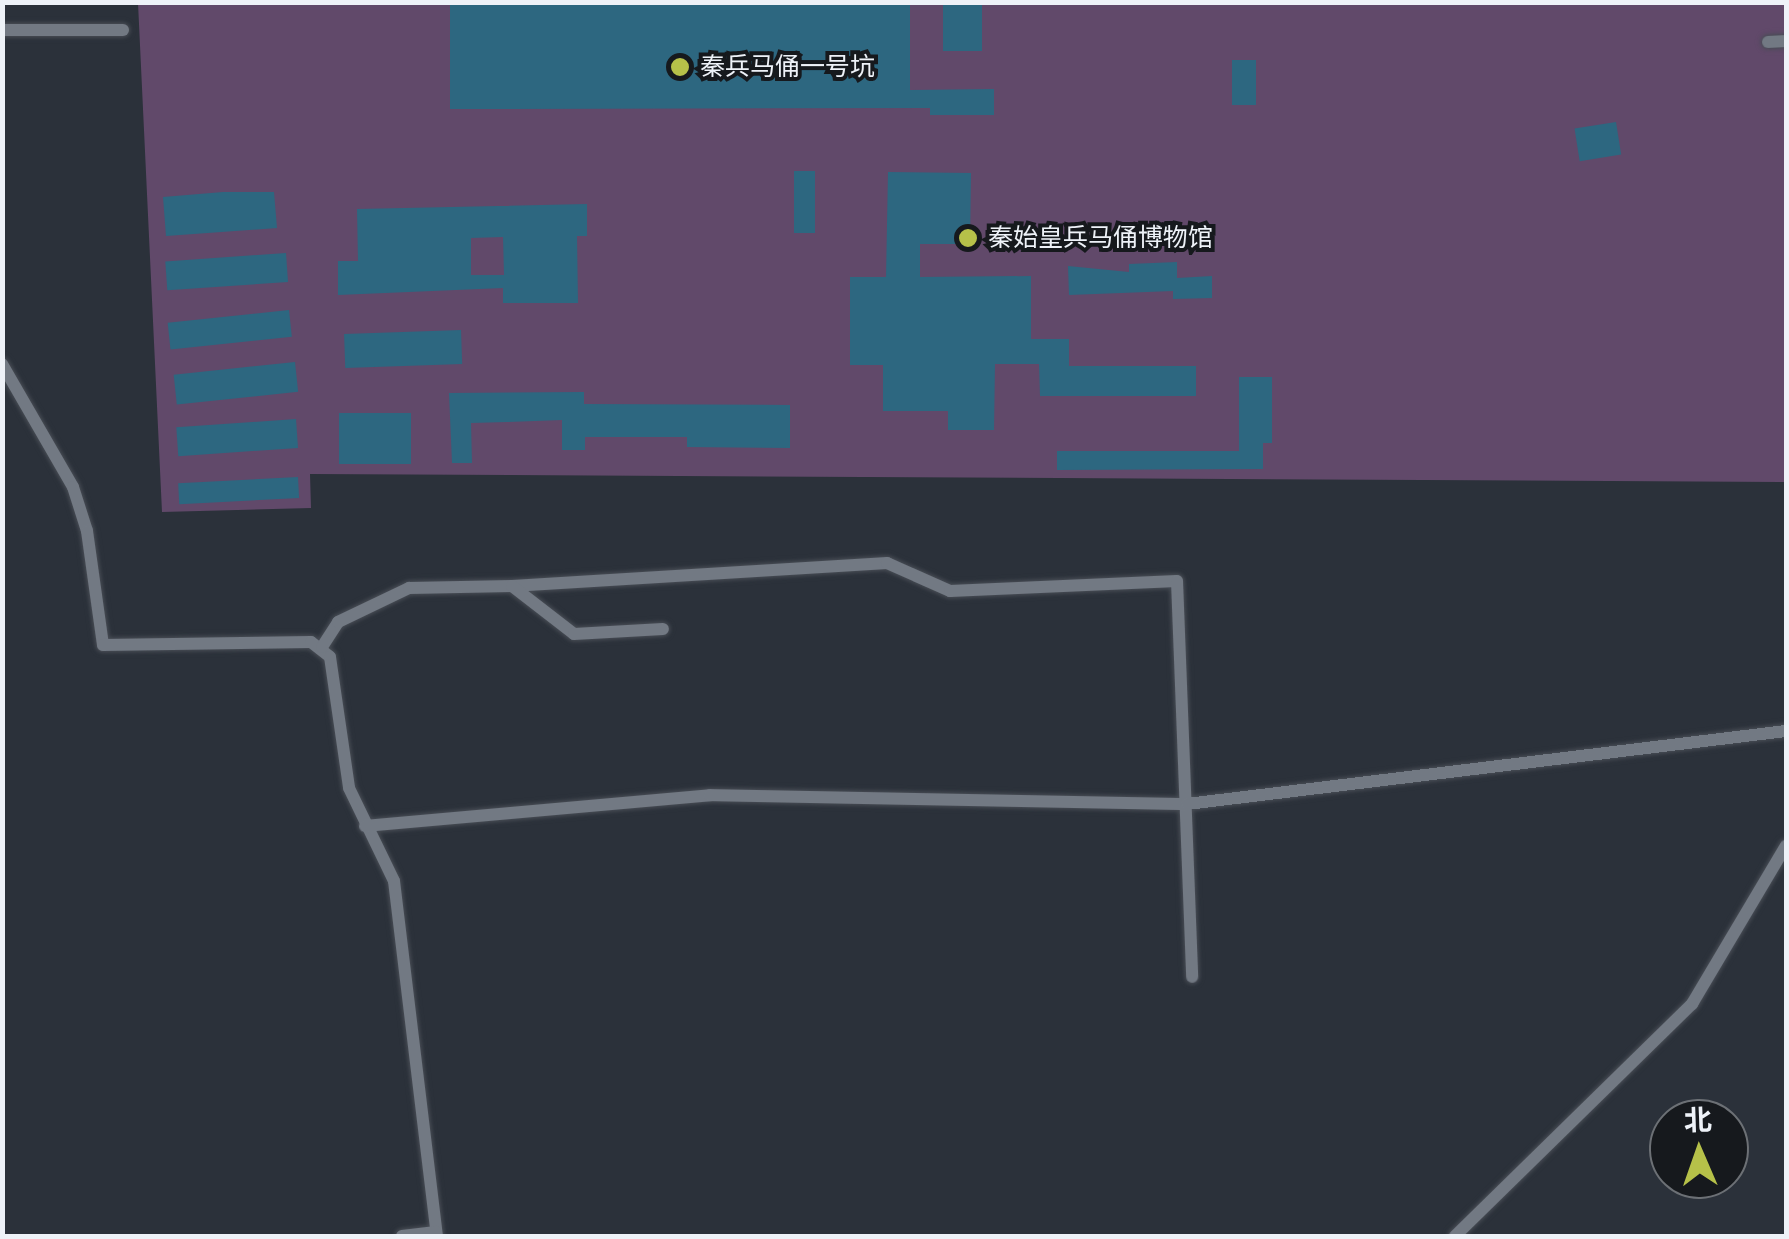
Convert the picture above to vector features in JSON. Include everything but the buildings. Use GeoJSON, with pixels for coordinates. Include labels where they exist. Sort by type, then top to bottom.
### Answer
{"type":"FeatureCollection","features":[{"type":"Feature","properties":{"kind":"street"},"geometry":{"type":"LineString","coordinates":[[2,30],[123,30]]}},
{"type":"Feature","properties":{"kind":"street"},"geometry":{"type":"LineString","coordinates":[[1768,42],[1786,41]]}},
{"type":"Feature","properties":{"kind":"street"},"geometry":{"type":"LineString","coordinates":[[3,366],[72,487],[87,530],[103,644],[311,642],[330,657],[349,788],[394,881],[437,1234],[402,1236]]}},
{"type":"Feature","properties":{"kind":"street"},"geometry":{"type":"LineString","coordinates":[[322,647],[338,622],[409,588],[512,586],[887,563],[950,591],[1177,581],[1192,977]]}},
{"type":"Feature","properties":{"kind":"street"},"geometry":{"type":"LineString","coordinates":[[512,586],[574,634],[663,629]]}},
{"type":"Feature","properties":{"kind":"street"},"geometry":{"type":"LineString","coordinates":[[365,826],[710,795],[1187,804],[1786,730]]}},
{"type":"Feature","properties":{"kind":"street"},"geometry":{"type":"LineString","coordinates":[[1455,1236],[1692,1004],[1786,846]]}},
{"type":"Feature","properties":{"kind":"shaded area","name":"秦始皇兵马俑博物馆"},"geometry":{"type":"Polygon","coordinates":[[[138,3],[1786,3],[1786,482],[310,474],[311,508],[162,512],[138,3]]]}},
{"type":"Feature","properties":{"kind":"place","name":"秦兵马俑一号坑"},"geometry":{"type":"Point","coordinates":[680,67]}},
{"type":"Feature","properties":{"kind":"place","name":"秦始皇兵马俑博物馆"},"geometry":{"type":"Point","coordinates":[968,238]}}]}
